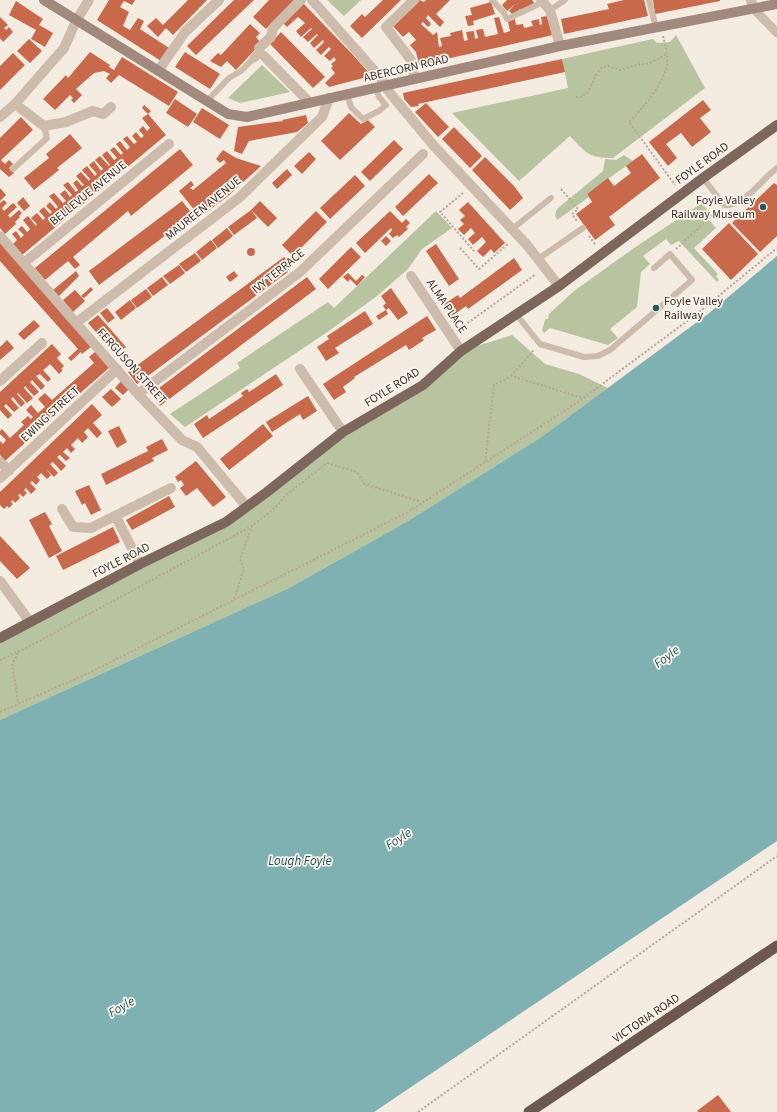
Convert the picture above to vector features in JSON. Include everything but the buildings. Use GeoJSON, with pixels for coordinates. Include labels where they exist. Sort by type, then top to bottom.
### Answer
{"type":"FeatureCollection","features":[{"type":"Feature","properties":{"kind":"highway","name":"VICTORIA ROAD"},"geometry":{"type":"LineString","coordinates":[[529,1112],[777,946]]}},
{"type":"Feature","properties":{"kind":"main road","name":"ABERCORN ROAD"},"geometry":{"type":"LineString","coordinates":[[44,0],[78,19],[228,114],[247,117],[560,46],[658,28],[752,4],[765,6],[777,4]]}},
{"type":"Feature","properties":{"kind":"main road"},"geometry":{"type":"LineString","coordinates":[[765,6],[777,12]]}},
{"type":"Feature","properties":{"kind":"main road","name":"FOYLE ROAD"},"geometry":{"type":"LineString","coordinates":[[0,638],[140,564],[226,522],[343,432],[423,385],[461,351],[559,286],[703,178],[777,126]]}},
{"type":"Feature","properties":{"kind":"street"},"geometry":{"type":"LineString","coordinates":[[0,118],[15,104],[64,48],[89,0]]}},
{"type":"Feature","properties":{"kind":"street"},"geometry":{"type":"LineString","coordinates":[[158,71],[185,32],[219,0]]}},
{"type":"Feature","properties":{"kind":"street"},"geometry":{"type":"LineString","coordinates":[[301,0],[273,28],[271,37],[259,54],[310,103]]}},
{"type":"Feature","properties":{"kind":"street"},"geometry":{"type":"LineString","coordinates":[[312,0],[380,77],[380,87],[515,233],[559,286]]}},
{"type":"Feature","properties":{"kind":"street"},"geometry":{"type":"LineString","coordinates":[[414,0],[386,27],[411,60],[415,79]]}},
{"type":"Feature","properties":{"kind":"street"},"geometry":{"type":"LineString","coordinates":[[544,4],[560,46]]}},
{"type":"Feature","properties":{"kind":"street"},"geometry":{"type":"LineString","coordinates":[[752,4],[777,33]]}},
{"type":"Feature","properties":{"kind":"street","name":"MAUREEN AVENUE"},"geometry":{"type":"LineString","coordinates":[[76,323],[240,197],[322,117],[329,98]]}},
{"type":"Feature","properties":{"kind":"street"},"geometry":{"type":"LineString","coordinates":[[15,104],[44,126],[66,122],[93,111],[104,114],[111,107]]}},
{"type":"Feature","properties":{"kind":"street","name":"BELLEVUE AVENUE"},"geometry":{"type":"LineString","coordinates":[[24,263],[169,144]]}},
{"type":"Feature","properties":{"kind":"street","name":"IVY TERRACE"},"geometry":{"type":"LineString","coordinates":[[138,394],[300,272],[423,154]]}},
{"type":"Feature","properties":{"kind":"street","name":"FERGUSON STREET"},"geometry":{"type":"LineString","coordinates":[[0,236],[138,394],[182,440],[197,447],[247,507]]}},
{"type":"Feature","properties":{"kind":"street","name":"ALMA PLACE"},"geometry":{"type":"LineString","coordinates":[[411,276],[461,351]]}},
{"type":"Feature","properties":{"kind":"street"},"geometry":{"type":"LineString","coordinates":[[0,381],[42,343]]}},
{"type":"Feature","properties":{"kind":"street","name":"EWING STREET"},"geometry":{"type":"LineString","coordinates":[[0,478],[117,369]]}},
{"type":"Feature","properties":{"kind":"street"},"geometry":{"type":"LineString","coordinates":[[300,369],[343,432]]}},
{"type":"Feature","properties":{"kind":"street"},"geometry":{"type":"LineString","coordinates":[[0,462],[9,471]]}},
{"type":"Feature","properties":{"kind":"street"},"geometry":{"type":"LineString","coordinates":[[62,509],[73,528],[91,528],[116,517],[171,488]]}},
{"type":"Feature","properties":{"kind":"street"},"geometry":{"type":"LineString","coordinates":[[116,517],[140,564]]}},
{"type":"Feature","properties":{"kind":"street"},"geometry":{"type":"LineString","coordinates":[[0,581],[30,622]]}},
{"type":"Feature","properties":{"kind":"lane"},"geometry":{"type":"LineString","coordinates":[[492,0],[504,13],[507,19],[544,4],[565,0]]}},
{"type":"Feature","properties":{"kind":"lane"},"geometry":{"type":"LineString","coordinates":[[649,0],[658,28]]}},
{"type":"Feature","properties":{"kind":"lane"},"geometry":{"type":"LineString","coordinates":[[207,101],[229,78],[241,71],[259,54]]}},
{"type":"Feature","properties":{"kind":"lane"},"geometry":{"type":"LineString","coordinates":[[346,94],[350,107],[363,119],[379,111],[386,105],[379,97],[380,87]]}},
{"type":"Feature","properties":{"kind":"lane"},"geometry":{"type":"LineString","coordinates":[[13,169],[47,138],[44,126]]}},
{"type":"Feature","properties":{"kind":"lane"},"geometry":{"type":"LineString","coordinates":[[703,178],[724,206],[730,206],[738,203],[767,175],[777,168]]}},
{"type":"Feature","properties":{"kind":"lane"},"geometry":{"type":"LineString","coordinates":[[515,233],[551,198]]}},
{"type":"Feature","properties":{"kind":"lane"},"geometry":{"type":"LineString","coordinates":[[538,259],[583,228]]}},
{"type":"Feature","properties":{"kind":"lane"},"geometry":{"type":"LineString","coordinates":[[516,314],[540,344],[584,357],[598,356],[610,350],[692,280],[670,254],[654,268]]}},
{"type":"Feature","properties":{"kind":"path"},"geometry":{"type":"LineString","coordinates":[[658,28],[667,54],[667,66],[648,101],[629,122],[682,194]]}},
{"type":"Feature","properties":{"kind":"path"},"geometry":{"type":"LineString","coordinates":[[576,97],[582,97],[588,93],[593,79],[601,68],[608,66],[620,70],[637,65],[648,64],[667,54]]}},
{"type":"Feature","properties":{"kind":"path"},"geometry":{"type":"LineString","coordinates":[[471,186],[440,212],[474,251]]}},
{"type":"Feature","properties":{"kind":"path"},"geometry":{"type":"LineString","coordinates":[[561,189],[578,209],[572,214],[595,244]]}},
{"type":"Feature","properties":{"kind":"path"},"geometry":{"type":"LineString","coordinates":[[670,254],[724,206]]}},
{"type":"Feature","properties":{"kind":"path"},"geometry":{"type":"LineString","coordinates":[[460,248],[479,269],[515,233]]}},
{"type":"Feature","properties":{"kind":"path"},"geometry":{"type":"LineString","coordinates":[[0,712],[91,672],[408,512],[583,398],[698,312],[777,248]]}},
{"type":"Feature","properties":{"kind":"path"},"geometry":{"type":"LineString","coordinates":[[451,335],[540,272]]}},
{"type":"Feature","properties":{"kind":"path"},"geometry":{"type":"LineString","coordinates":[[485,462],[494,385],[511,376],[540,344]]}},
{"type":"Feature","properties":{"kind":"path"},"geometry":{"type":"LineString","coordinates":[[511,376],[583,398]]}},
{"type":"Feature","properties":{"kind":"path"},"geometry":{"type":"LineString","coordinates":[[0,660],[18,652],[252,526],[276,507],[286,495],[327,463],[357,472],[365,484],[422,502]]}},
{"type":"Feature","properties":{"kind":"path"},"geometry":{"type":"LineString","coordinates":[[234,600],[244,570],[240,559],[252,526]]}},
{"type":"Feature","properties":{"kind":"path"},"geometry":{"type":"LineString","coordinates":[[18,652],[12,665],[18,700],[20,703]]}},
{"type":"Feature","properties":{"kind":"path"},"geometry":{"type":"LineString","coordinates":[[418,1112],[777,856]]}},
{"type":"Feature","properties":{"kind":"green space"},"geometry":{"type":"Polygon","coordinates":[[[327,0],[361,0],[344,16],[327,0]]]}},
{"type":"Feature","properties":{"kind":"green space"},"geometry":{"type":"Polygon","coordinates":[[[676,35],[705,88],[613,158],[593,156],[589,154],[570,136],[519,181],[452,113],[568,88],[562,59],[653,39],[657,43],[670,42],[676,35]]]}},
{"type":"Feature","properties":{"kind":"green space"},"geometry":{"type":"Polygon","coordinates":[[[262,65],[290,92],[240,103],[228,98],[262,65]]]}},
{"type":"Feature","properties":{"kind":"green space"},"geometry":{"type":"Polygon","coordinates":[[[624,155],[633,161],[587,194],[589,197],[557,220],[555,215],[557,209],[603,171],[605,159],[616,160],[624,155]]]}},
{"type":"Feature","properties":{"kind":"green space"},"geometry":{"type":"Polygon","coordinates":[[[702,203],[711,215],[707,218],[716,228],[694,248],[718,274],[716,276],[719,280],[717,282],[679,241],[671,245],[666,239],[643,256],[650,264],[641,272],[637,307],[610,329],[618,338],[608,345],[550,328],[544,333],[542,331],[545,319],[548,319],[549,314],[574,291],[634,248],[702,203]]]}},
{"type":"Feature","properties":{"kind":"green space"},"geometry":{"type":"Polygon","coordinates":[[[436,211],[452,228],[422,249],[408,269],[377,296],[326,333],[185,427],[170,414],[240,368],[237,363],[328,302],[334,308],[436,211]]]}},
{"type":"Feature","properties":{"kind":"green space"},"geometry":{"type":"Polygon","coordinates":[[[512,335],[545,364],[579,374],[608,388],[540,438],[408,521],[289,588],[0,720],[0,638],[226,522],[343,432],[423,385],[461,351],[512,335]]]}},
{"type":"Feature","properties":{"kind":"water","name":"Lough Foyle"},"geometry":{"type":"Polygon","coordinates":[[[777,256],[777,841],[374,1112],[0,1112],[0,720],[289,588],[408,521],[540,438],[708,314],[777,256]]]}},
{"type":"Feature","properties":{"kind":"place","name":"Foyle Valley Railway Museum"},"geometry":{"type":"Point","coordinates":[763,207]}},
{"type":"Feature","properties":{"kind":"place","name":"Foyle Valley Railway"},"geometry":{"type":"Point","coordinates":[656,308]}},
{"type":"Feature","properties":{"kind":"water label","name":"Foyle"},"geometry":{"type":"Point","coordinates":[666,656]}},
{"type":"Feature","properties":{"kind":"water label","name":"Foyle"},"geometry":{"type":"Point","coordinates":[398,838]}},
{"type":"Feature","properties":{"kind":"water label","name":"Foyle"},"geometry":{"type":"Point","coordinates":[121,1006]}}]}
